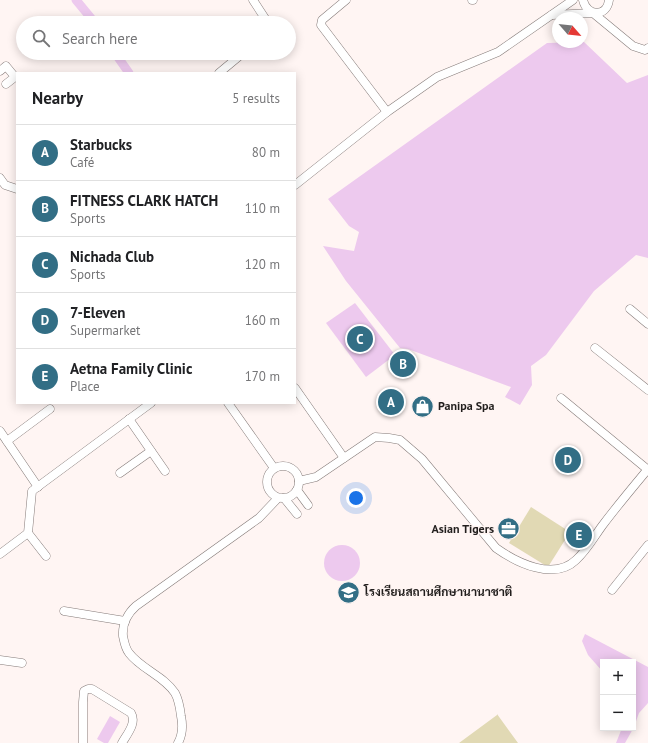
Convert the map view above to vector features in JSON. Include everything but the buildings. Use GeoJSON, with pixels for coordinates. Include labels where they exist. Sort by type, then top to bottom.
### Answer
{"type":"FeatureCollection","features":[{"type":"Feature","properties":{"kind":"street"},"geometry":{"type":"LineString","coordinates":[[253,0],[263,16]]}},
{"type":"Feature","properties":{"kind":"street"},"geometry":{"type":"LineString","coordinates":[[346,0],[322,20],[321,25],[387,112]]}},
{"type":"Feature","properties":{"kind":"street"},"geometry":{"type":"LineString","coordinates":[[296,184],[387,112],[437,77],[498,52],[573,0]]}},
{"type":"Feature","properties":{"kind":"street"},"geometry":{"type":"LineString","coordinates":[[583,0],[588,10],[610,26],[633,46],[645,50],[648,48]]}},
{"type":"Feature","properties":{"kind":"street"},"geometry":{"type":"LineString","coordinates":[[551,15],[601,12],[608,4]]}},
{"type":"Feature","properties":{"kind":"street"},"geometry":{"type":"LineString","coordinates":[[608,4],[610,26]]}},
{"type":"Feature","properties":{"kind":"street"},"geometry":{"type":"LineString","coordinates":[[220,72],[235,60]]}},
{"type":"Feature","properties":{"kind":"street"},"geometry":{"type":"LineString","coordinates":[[0,71],[6,66],[15,77],[6,84]]}},
{"type":"Feature","properties":{"kind":"street"},"geometry":{"type":"LineString","coordinates":[[0,178],[5,185],[16,189]]}},
{"type":"Feature","properties":{"kind":"street"},"geometry":{"type":"LineString","coordinates":[[630,309],[648,324]]}},
{"type":"Feature","properties":{"kind":"street"},"geometry":{"type":"LineString","coordinates":[[595,348],[648,390]]}},
{"type":"Feature","properties":{"kind":"street"},"geometry":{"type":"LineString","coordinates":[[296,389],[344,458]]}},
{"type":"Feature","properties":{"kind":"street"},"geometry":{"type":"LineString","coordinates":[[178,743],[182,731],[182,721],[176,694],[169,685],[128,652],[124,643],[123,632],[125,621],[130,612],[136,606],[259,518],[281,498],[291,496],[298,486],[316,477],[375,437],[400,440],[422,459],[496,548],[510,558],[531,567],[556,571],[576,561],[593,540],[601,527],[647,471],[561,398]]}},
{"type":"Feature","properties":{"kind":"street"},"geometry":{"type":"LineString","coordinates":[[229,404],[274,468]]}},
{"type":"Feature","properties":{"kind":"street"},"geometry":{"type":"LineString","coordinates":[[46,556],[28,534],[32,491],[146,405]]}},
{"type":"Feature","properties":{"kind":"street"},"geometry":{"type":"LineString","coordinates":[[7,441],[50,409]]}},
{"type":"Feature","properties":{"kind":"street"},"geometry":{"type":"LineString","coordinates":[[129,419],[165,471]]}},
{"type":"Feature","properties":{"kind":"street"},"geometry":{"type":"LineString","coordinates":[[0,432],[38,486]]}},
{"type":"Feature","properties":{"kind":"street"},"geometry":{"type":"LineString","coordinates":[[120,473],[152,451]]}},
{"type":"Feature","properties":{"kind":"street"},"geometry":{"type":"LineString","coordinates":[[296,514],[281,498],[270,493],[267,487],[267,479],[274,468],[281,466],[291,468],[297,474],[298,486],[308,505]]}},
{"type":"Feature","properties":{"kind":"street"},"geometry":{"type":"LineString","coordinates":[[0,554],[28,534]]}},
{"type":"Feature","properties":{"kind":"street"},"geometry":{"type":"LineString","coordinates":[[612,590],[648,545]]}},
{"type":"Feature","properties":{"kind":"street"},"geometry":{"type":"LineString","coordinates":[[64,611],[125,621]]}},
{"type":"Feature","properties":{"kind":"street"},"geometry":{"type":"LineString","coordinates":[[0,660],[22,663]]}},
{"type":"Feature","properties":{"kind":"street"},"geometry":{"type":"LineString","coordinates":[[83,743],[84,691],[88,689],[92,689],[132,713],[134,722],[122,743]]}},
{"type":"Feature","properties":{"kind":"shaded area"},"geometry":{"type":"Polygon","coordinates":[[[547,43],[552,43],[552,48],[588,48],[588,46],[627,83],[648,75],[648,258],[636,255],[594,291],[546,355],[531,366],[532,385],[520,405],[505,397],[511,387],[408,349],[400,348],[346,281],[323,246],[354,251],[359,232],[349,226],[328,199],[547,43]]]}},
{"type":"Feature","properties":{"kind":"shaded area"},"geometry":{"type":"Polygon","coordinates":[[[355,303],[395,355],[366,377],[326,323],[355,303]]]}},
{"type":"Feature","properties":{"kind":"shaded area"},"geometry":{"type":"Polygon","coordinates":[[[531,507],[570,532],[548,567],[509,543],[531,507]]]}},
{"type":"Feature","properties":{"kind":"shaded area"},"geometry":{"type":"Polygon","coordinates":[[[342,545],[352,548],[357,553],[360,563],[357,573],[352,578],[342,581],[332,578],[327,573],[324,563],[327,553],[332,548],[342,545]]]}},
{"type":"Feature","properties":{"kind":"shaded area"},"geometry":{"type":"Polygon","coordinates":[[[585,634],[633,659],[600,659],[600,669],[588,655],[582,641],[585,634]]]}},
{"type":"Feature","properties":{"kind":"shaded area"},"geometry":{"type":"Polygon","coordinates":[[[636,661],[648,667],[648,703],[639,713],[636,721],[636,661]]]}},
{"type":"Feature","properties":{"kind":"shaded area"},"geometry":{"type":"Polygon","coordinates":[[[497,715],[518,743],[459,743],[497,715]]]}},
{"type":"Feature","properties":{"kind":"shaded area"},"geometry":{"type":"Polygon","coordinates":[[[110,716],[120,722],[108,743],[104,743],[97,739],[110,716]]]}},
{"type":"Feature","properties":{"kind":"shaded area"},"geometry":{"type":"Polygon","coordinates":[[[621,731],[632,731],[625,743],[616,743],[621,731]]]}},
{"type":"Feature","properties":{"kind":"waterway"},"geometry":{"type":"LineString","coordinates":[[76,0],[89,16]]}},
{"type":"Feature","properties":{"kind":"waterway"},"geometry":{"type":"LineString","coordinates":[[120,60],[128,72]]}},
{"type":"Feature","properties":{"kind":"place","name":"Nichada Club"},"geometry":{"type":"Point","coordinates":[360,339]}},
{"type":"Feature","properties":{"kind":"place","name":"FITNESS CLARK HATCH"},"geometry":{"type":"Point","coordinates":[403,364]}},
{"type":"Feature","properties":{"kind":"place","name":"Starbucks"},"geometry":{"type":"Point","coordinates":[391,402]}},
{"type":"Feature","properties":{"kind":"place","name":"Panipa Spa"},"geometry":{"type":"Point","coordinates":[422,406]}},
{"type":"Feature","properties":{"kind":"place","name":"7-Eleven"},"geometry":{"type":"Point","coordinates":[568,460]}},
{"type":"Feature","properties":{"kind":"place","name":"Asian Tigers"},"geometry":{"type":"Point","coordinates":[509,529]}},
{"type":"Feature","properties":{"kind":"place","name":"Aetna Family Clinic"},"geometry":{"type":"Point","coordinates":[579,535]}},
{"type":"Feature","properties":{"kind":"place","name":"โรงเรียนสถานศึกษานานาชาติ"},"geometry":{"type":"Point","coordinates":[349,592]}}]}
